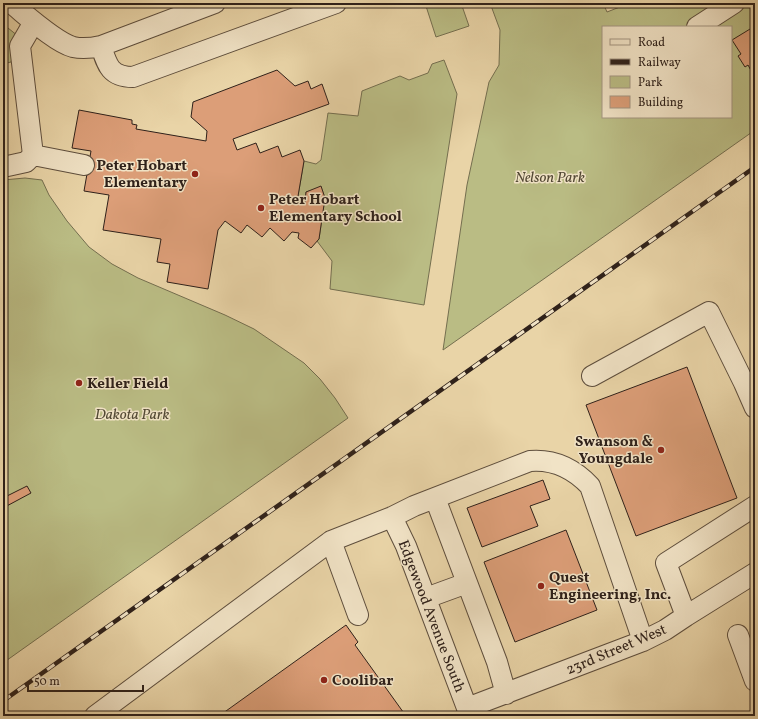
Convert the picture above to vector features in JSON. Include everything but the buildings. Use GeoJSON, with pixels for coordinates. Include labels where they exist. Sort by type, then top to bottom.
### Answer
{"type":"FeatureCollection","features":[{"type":"Feature","properties":{"kind":"street"},"geometry":{"type":"LineString","coordinates":[[11,3],[34,22],[64,43],[73,47],[93,47],[191,7],[215,3]]}},
{"type":"Feature","properties":{"kind":"street"},"geometry":{"type":"LineString","coordinates":[[93,47],[107,65],[117,74],[125,77],[133,77],[336,3]]}},
{"type":"Feature","properties":{"kind":"street"},"geometry":{"type":"LineString","coordinates":[[698,26],[714,9],[734,3]]}},
{"type":"Feature","properties":{"kind":"street"},"geometry":{"type":"LineString","coordinates":[[33,155],[20,46],[34,22]]}},
{"type":"Feature","properties":{"kind":"street"},"geometry":{"type":"LineString","coordinates":[[33,155],[84,165]]}},
{"type":"Feature","properties":{"kind":"street"},"geometry":{"type":"LineString","coordinates":[[3,167],[26,162],[33,155]]}},
{"type":"Feature","properties":{"kind":"street"},"geometry":{"type":"LineString","coordinates":[[592,376],[709,312],[755,408]]}},
{"type":"Feature","properties":{"kind":"street"},"geometry":{"type":"LineString","coordinates":[[95,716],[331,541],[530,461],[539,460],[558,464],[574,472],[590,486],[643,641]]}},
{"type":"Feature","properties":{"kind":"street"},"geometry":{"type":"LineString","coordinates":[[435,498],[497,662],[506,694]]}},
{"type":"Feature","properties":{"kind":"street"},"geometry":{"type":"LineString","coordinates":[[686,616],[666,563],[755,506]]}},
{"type":"Feature","properties":{"kind":"street","name":"Edgewood Avenue South"},"geometry":{"type":"LineString","coordinates":[[392,517],[406,546],[469,712]]}},
{"type":"Feature","properties":{"kind":"street"},"geometry":{"type":"LineString","coordinates":[[331,541],[358,615]]}},
{"type":"Feature","properties":{"kind":"street","name":"23rd Street West"},"geometry":{"type":"LineString","coordinates":[[469,712],[506,694],[643,641],[665,630],[755,573]]}},
{"type":"Feature","properties":{"kind":"street"},"geometry":{"type":"LineString","coordinates":[[426,598],[467,583]]}},
{"type":"Feature","properties":{"kind":"street"},"geometry":{"type":"LineString","coordinates":[[738,635],[755,681]]}},
{"type":"Feature","properties":{"kind":"green space"},"geometry":{"type":"Polygon","coordinates":[[[425,3],[461,3],[469,26],[436,37],[425,3]]]}},
{"type":"Feature","properties":{"kind":"green space","name":"Nelson Park"},"geometry":{"type":"Polygon","coordinates":[[[490,3],[603,3],[607,12],[630,3],[755,3],[755,130],[443,350],[467,185],[489,82],[499,65],[500,30],[490,3]]]}},
{"type":"Feature","properties":{"kind":"green space"},"geometry":{"type":"Polygon","coordinates":[[[3,24],[18,36],[11,62],[3,64],[3,24]]]}},
{"type":"Feature","properties":{"kind":"green space"},"geometry":{"type":"Polygon","coordinates":[[[444,60],[457,94],[424,305],[330,289],[332,261],[317,241],[319,239],[325,198],[321,187],[306,192],[305,203],[297,202],[304,161],[316,164],[321,160],[328,113],[358,116],[362,91],[400,76],[409,80],[428,73],[432,64],[444,60]]]}},
{"type":"Feature","properties":{"kind":"green space","name":"Dakota Park"},"geometry":{"type":"Polygon","coordinates":[[[25,178],[42,180],[49,195],[67,221],[89,247],[112,264],[138,278],[254,329],[304,363],[320,379],[348,418],[3,663],[3,180],[25,178]]]}},
{"type":"Feature","properties":{"kind":"railway"},"geometry":{"type":"LineString","coordinates":[[3,701],[755,167]]}},
{"type":"Feature","properties":{"kind":"place","name":"Peter Hobart Elementary"},"geometry":{"type":"Point","coordinates":[195,174]}},
{"type":"Feature","properties":{"kind":"place","name":"Peter Hobart Elementary School"},"geometry":{"type":"Point","coordinates":[261,208]}},
{"type":"Feature","properties":{"kind":"place","name":"Keller Field"},"geometry":{"type":"Point","coordinates":[79,383]}},
{"type":"Feature","properties":{"kind":"place","name":"Swanson & Youngdale"},"geometry":{"type":"Point","coordinates":[661,450]}},
{"type":"Feature","properties":{"kind":"place","name":"Quest Engineering, Inc."},"geometry":{"type":"Point","coordinates":[541,586]}},
{"type":"Feature","properties":{"kind":"place","name":"Coolibar"},"geometry":{"type":"Point","coordinates":[324,680]}}]}
